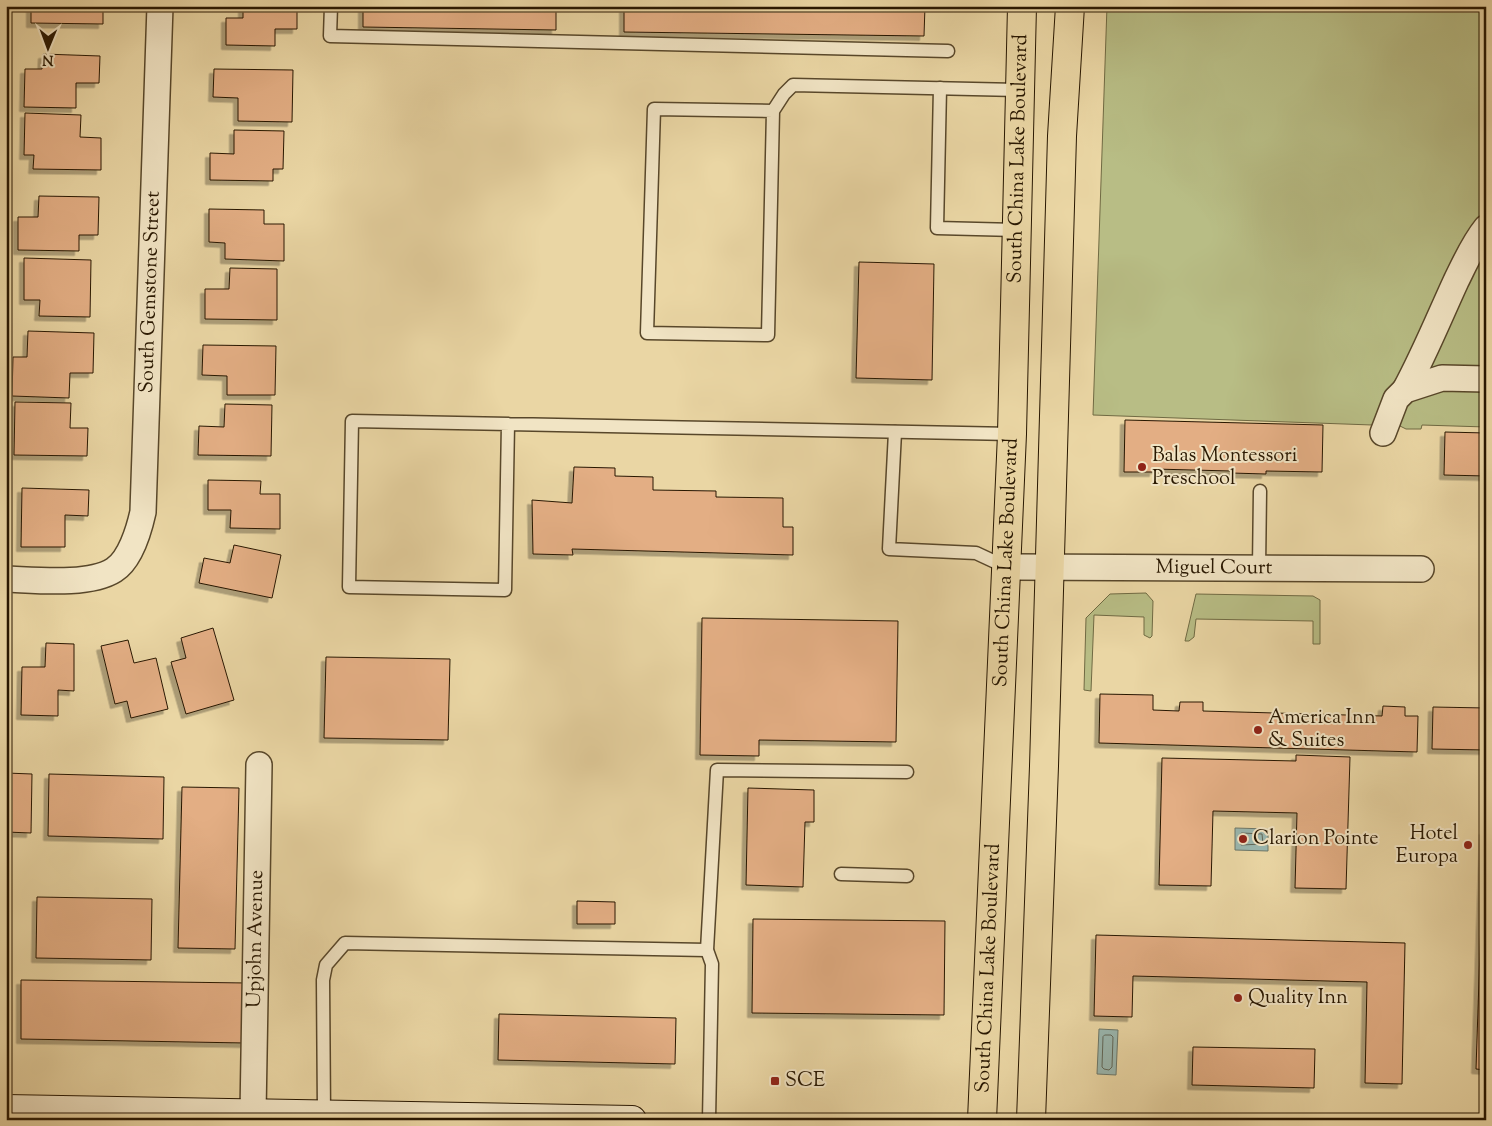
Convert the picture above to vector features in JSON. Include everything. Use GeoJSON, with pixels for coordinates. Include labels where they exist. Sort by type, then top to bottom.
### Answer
{"type":"FeatureCollection","features":[{"type":"Feature","properties":{"kind":"main road","name":"South China Lake Boulevard"},"geometry":{"type":"LineString","coordinates":[[982,1120],[1012,434],[1022,6]]}},
{"type":"Feature","properties":{"kind":"main road"},"geometry":{"type":"LineString","coordinates":[[1031,1120],[1044,766],[1062,146],[1070,6]]}},
{"type":"Feature","properties":{"kind":"street","name":"South Gemstone Street"},"geometry":{"type":"LineString","coordinates":[[6,579],[84,580],[115,570],[123,561],[139,533],[143,512],[160,6]]}},
{"type":"Feature","properties":{"kind":"street"},"geometry":{"type":"LineString","coordinates":[[1383,433],[1396,399],[1405,390],[1420,361],[1486,219]]}},
{"type":"Feature","properties":{"kind":"street"},"geometry":{"type":"LineString","coordinates":[[1405,390],[1442,378],[1486,379]]}},
{"type":"Feature","properties":{"kind":"street","name":"Miguel Court"},"geometry":{"type":"LineString","coordinates":[[1006,568],[1421,569]]}},
{"type":"Feature","properties":{"kind":"street","name":"Upjohn Avenue"},"geometry":{"type":"LineString","coordinates":[[253,1113],[259,765]]}},
{"type":"Feature","properties":{"kind":"street"},"geometry":{"type":"LineString","coordinates":[[6,1108],[91,1115],[253,1113],[632,1120]]}},
{"type":"Feature","properties":{"kind":"lane"},"geometry":{"type":"LineString","coordinates":[[331,6],[330,36],[948,51]]}},
{"type":"Feature","properties":{"kind":"lane"},"geometry":{"type":"LineString","coordinates":[[773,111],[654,109],[648,333],[768,335],[773,111],[784,94],[793,85],[1020,90]]}},
{"type":"Feature","properties":{"kind":"lane"},"geometry":{"type":"LineString","coordinates":[[940,88],[936,228],[1016,230]]}},
{"type":"Feature","properties":{"kind":"lane"},"geometry":{"type":"LineString","coordinates":[[508,424],[505,590],[349,587],[352,421],[508,424],[895,432],[1012,434]]}},
{"type":"Feature","properties":{"kind":"lane"},"geometry":{"type":"LineString","coordinates":[[895,432],[889,549],[976,553],[1006,568]]}},
{"type":"Feature","properties":{"kind":"lane"},"geometry":{"type":"LineString","coordinates":[[1259,568],[1260,491]]}},
{"type":"Feature","properties":{"kind":"lane"},"geometry":{"type":"LineString","coordinates":[[709,1120],[712,964],[707,950],[718,770],[907,772]]}},
{"type":"Feature","properties":{"kind":"lane"},"geometry":{"type":"LineString","coordinates":[[841,874],[907,876]]}},
{"type":"Feature","properties":{"kind":"lane"},"geometry":{"type":"LineString","coordinates":[[324,1114],[322,980],[326,965],[345,943],[707,950]]}},
{"type":"Feature","properties":{"kind":"green space"},"geometry":{"type":"Polygon","coordinates":[[[1107,6],[1486,6],[1486,427],[1422,425],[1421,429],[1406,429],[1400,426],[1093,415],[1107,6]]]}},
{"type":"Feature","properties":{"kind":"green space"},"geometry":{"type":"Polygon","coordinates":[[[1146,593],[1153,601],[1152,636],[1150,638],[1144,635],[1144,617],[1094,615],[1091,691],[1084,690],[1086,618],[1110,594],[1146,593]]]}},
{"type":"Feature","properties":{"kind":"green space"},"geometry":{"type":"Polygon","coordinates":[[[1196,594],[1313,596],[1320,600],[1320,644],[1313,644],[1313,621],[1196,619],[1194,637],[1189,641],[1185,641],[1196,594]]]}},
{"type":"Feature","properties":{"kind":"water"},"geometry":{"type":"Polygon","coordinates":[[[1235,828],[1268,829],[1268,851],[1235,850],[1235,828]]]}},
{"type":"Feature","properties":{"kind":"water"},"geometry":{"type":"Polygon","coordinates":[[[1099,1029],[1118,1030],[1116,1075],[1097,1074],[1099,1029]]]}},
{"type":"Feature","properties":{"kind":"building"},"geometry":{"type":"Polygon","coordinates":[[[31,6],[103,6],[103,24],[31,23],[31,6]]]}},
{"type":"Feature","properties":{"kind":"building"},"geometry":{"type":"Polygon","coordinates":[[[243,6],[297,6],[297,29],[275,29],[275,46],[226,45],[226,18],[243,18],[243,6]]]}},
{"type":"Feature","properties":{"kind":"building"},"geometry":{"type":"Polygon","coordinates":[[[363,6],[556,6],[556,30],[363,27],[363,6]]]}},
{"type":"Feature","properties":{"kind":"building"},"geometry":{"type":"Polygon","coordinates":[[[624,6],[925,6],[924,36],[624,32],[624,6]]]}},
{"type":"Feature","properties":{"kind":"building"},"geometry":{"type":"Polygon","coordinates":[[[43,54],[100,56],[99,83],[76,83],[76,108],[24,107],[25,69],[42,69],[43,54]]]}},
{"type":"Feature","properties":{"kind":"building"},"geometry":{"type":"Polygon","coordinates":[[[214,69],[293,70],[292,122],[238,121],[238,98],[213,97],[214,69]]]}},
{"type":"Feature","properties":{"kind":"building"},"geometry":{"type":"Polygon","coordinates":[[[25,113],[81,115],[80,137],[101,138],[101,170],[33,169],[34,155],[24,155],[25,113]]]}},
{"type":"Feature","properties":{"kind":"building"},"geometry":{"type":"Polygon","coordinates":[[[234,130],[284,131],[283,169],[273,169],[273,181],[210,180],[210,153],[234,154],[234,130]]]}},
{"type":"Feature","properties":{"kind":"building"},"geometry":{"type":"Polygon","coordinates":[[[39,196],[99,197],[98,235],[79,235],[79,251],[18,250],[18,217],[38,217],[39,196]]]}},
{"type":"Feature","properties":{"kind":"building"},"geometry":{"type":"Polygon","coordinates":[[[209,209],[264,210],[264,224],[284,224],[284,261],[225,259],[225,243],[209,242],[209,209]]]}},
{"type":"Feature","properties":{"kind":"building"},"geometry":{"type":"Polygon","coordinates":[[[24,258],[91,260],[90,317],[39,316],[40,300],[24,300],[24,258]]]}},
{"type":"Feature","properties":{"kind":"building"},"geometry":{"type":"Polygon","coordinates":[[[859,262],[934,264],[932,380],[856,378],[859,262]]]}},
{"type":"Feature","properties":{"kind":"building"},"geometry":{"type":"Polygon","coordinates":[[[230,268],[277,269],[277,320],[205,319],[205,289],[229,289],[230,268]]]}},
{"type":"Feature","properties":{"kind":"building"},"geometry":{"type":"Polygon","coordinates":[[[28,331],[94,333],[93,373],[70,373],[69,398],[12,396],[13,357],[27,357],[28,331]]]}},
{"type":"Feature","properties":{"kind":"building"},"geometry":{"type":"Polygon","coordinates":[[[203,345],[276,346],[275,395],[227,395],[227,376],[202,375],[203,345]]]}},
{"type":"Feature","properties":{"kind":"building"},"geometry":{"type":"Polygon","coordinates":[[[15,402],[71,403],[70,428],[88,428],[87,456],[14,455],[15,402]]]}},
{"type":"Feature","properties":{"kind":"building"},"geometry":{"type":"Polygon","coordinates":[[[225,404],[272,405],[271,456],[198,455],[199,426],[224,427],[225,404]]]}},
{"type":"Feature","properties":{"kind":"building"},"geometry":{"type":"Polygon","coordinates":[[[1125,420],[1323,425],[1322,472],[1266,471],[1266,474],[1154,469],[1154,472],[1124,472],[1125,420]]]}},
{"type":"Feature","properties":{"kind":"building"},"geometry":{"type":"Polygon","coordinates":[[[1445,432],[1486,433],[1486,476],[1444,475],[1445,432]]]}},
{"type":"Feature","properties":{"kind":"building"},"geometry":{"type":"Polygon","coordinates":[[[574,467],[615,468],[615,476],[653,477],[653,490],[716,491],[716,497],[783,498],[783,527],[793,527],[793,555],[572,549],[573,555],[533,554],[532,500],[572,503],[574,467]]]}},
{"type":"Feature","properties":{"kind":"building"},"geometry":{"type":"Polygon","coordinates":[[[208,480],[261,481],[260,494],[280,494],[280,529],[230,528],[231,510],[208,510],[208,480]]]}},
{"type":"Feature","properties":{"kind":"building"},"geometry":{"type":"Polygon","coordinates":[[[22,488],[89,490],[88,516],[65,515],[65,547],[21,547],[22,488]]]}},
{"type":"Feature","properties":{"kind":"building"},"geometry":{"type":"Polygon","coordinates":[[[234,545],[281,555],[272,598],[199,583],[204,558],[230,563],[234,545]]]}},
{"type":"Feature","properties":{"kind":"building"},"geometry":{"type":"Polygon","coordinates":[[[702,618],[898,621],[896,742],[759,740],[759,756],[700,755],[702,618]]]}},
{"type":"Feature","properties":{"kind":"building"},"geometry":{"type":"Polygon","coordinates":[[[213,628],[234,700],[186,714],[171,662],[186,658],[181,638],[213,628]]]}},
{"type":"Feature","properties":{"kind":"building"},"geometry":{"type":"Polygon","coordinates":[[[128,640],[134,663],[156,658],[168,709],[131,718],[127,701],[115,704],[101,646],[128,640]]]}},
{"type":"Feature","properties":{"kind":"building"},"geometry":{"type":"Polygon","coordinates":[[[46,643],[74,644],[74,691],[58,690],[58,716],[21,715],[22,667],[45,667],[46,643]]]}},
{"type":"Feature","properties":{"kind":"building"},"geometry":{"type":"Polygon","coordinates":[[[326,657],[450,659],[448,740],[324,738],[326,657]]]}},
{"type":"Feature","properties":{"kind":"building"},"geometry":{"type":"Polygon","coordinates":[[[6,663],[10,663],[10,706],[6,706],[6,663]]]}},
{"type":"Feature","properties":{"kind":"building","name":"America Inn & Suites"},"geometry":{"type":"Polygon","coordinates":[[[1100,694],[1153,695],[1153,710],[1179,711],[1180,702],[1203,702],[1203,711],[1382,716],[1383,706],[1405,707],[1405,716],[1418,716],[1417,752],[1099,743],[1100,694]]]}},
{"type":"Feature","properties":{"kind":"building"},"geometry":{"type":"Polygon","coordinates":[[[1433,707],[1486,708],[1486,750],[1432,749],[1433,707]]]}},
{"type":"Feature","properties":{"kind":"building"},"geometry":{"type":"Polygon","coordinates":[[[1296,755],[1350,757],[1346,889],[1295,888],[1297,813],[1213,811],[1211,886],[1159,885],[1162,758],[1296,761],[1296,755]]]}},
{"type":"Feature","properties":{"kind":"building"},"geometry":{"type":"Polygon","coordinates":[[[6,773],[32,774],[31,833],[6,832],[6,773]]]}},
{"type":"Feature","properties":{"kind":"building"},"geometry":{"type":"Polygon","coordinates":[[[49,774],[164,777],[163,839],[48,836],[49,774]]]}},
{"type":"Feature","properties":{"kind":"building"},"geometry":{"type":"Polygon","coordinates":[[[182,787],[239,788],[235,949],[178,948],[182,787]]]}},
{"type":"Feature","properties":{"kind":"building"},"geometry":{"type":"Polygon","coordinates":[[[748,788],[814,790],[814,822],[805,822],[803,887],[746,885],[748,788]]]}},
{"type":"Feature","properties":{"kind":"building"},"geometry":{"type":"Polygon","coordinates":[[[1484,830],[1486,830],[1486,1070],[1476,1069],[1484,830]]]}},
{"type":"Feature","properties":{"kind":"building"},"geometry":{"type":"Polygon","coordinates":[[[6,897],[11,897],[10,957],[6,957],[6,897]]]}},
{"type":"Feature","properties":{"kind":"building"},"geometry":{"type":"Polygon","coordinates":[[[37,897],[152,899],[151,960],[36,958],[37,897]]]}},
{"type":"Feature","properties":{"kind":"building"},"geometry":{"type":"Polygon","coordinates":[[[577,901],[615,902],[615,924],[577,924],[577,901]]]}},
{"type":"Feature","properties":{"kind":"building"},"geometry":{"type":"Polygon","coordinates":[[[753,919],[945,921],[944,1015],[752,1013],[753,919]]]}},
{"type":"Feature","properties":{"kind":"building"},"geometry":{"type":"Polygon","coordinates":[[[1096,935],[1405,943],[1402,1084],[1365,1083],[1367,982],[1133,976],[1132,1017],[1094,1016],[1096,935]]]}},
{"type":"Feature","properties":{"kind":"building"},"geometry":{"type":"Polygon","coordinates":[[[21,980],[247,983],[245,1043],[21,1039],[21,980]]]}},
{"type":"Feature","properties":{"kind":"building"},"geometry":{"type":"Polygon","coordinates":[[[499,1014],[676,1018],[675,1064],[498,1060],[499,1014]]]}},
{"type":"Feature","properties":{"kind":"building"},"geometry":{"type":"Polygon","coordinates":[[[1193,1047],[1315,1049],[1314,1088],[1192,1085],[1193,1047]]]}},
{"type":"Feature","properties":{"kind":"place","name":"Balas Montessori Preschool"},"geometry":{"type":"Point","coordinates":[1142,467]}},
{"type":"Feature","properties":{"kind":"place","name":"America Inn & Suites"},"geometry":{"type":"Point","coordinates":[1258,730]}},
{"type":"Feature","properties":{"kind":"place","name":"Clarion Pointe"},"geometry":{"type":"Point","coordinates":[1243,839]}},
{"type":"Feature","properties":{"kind":"place","name":"Hotel Europa"},"geometry":{"type":"Point","coordinates":[1468,845]}},
{"type":"Feature","properties":{"kind":"place","name":"Quality Inn"},"geometry":{"type":"Point","coordinates":[1238,998]}},
{"type":"Feature","properties":{"kind":"place","name":"SCE"},"geometry":{"type":"Point","coordinates":[775,1081]}}]}
